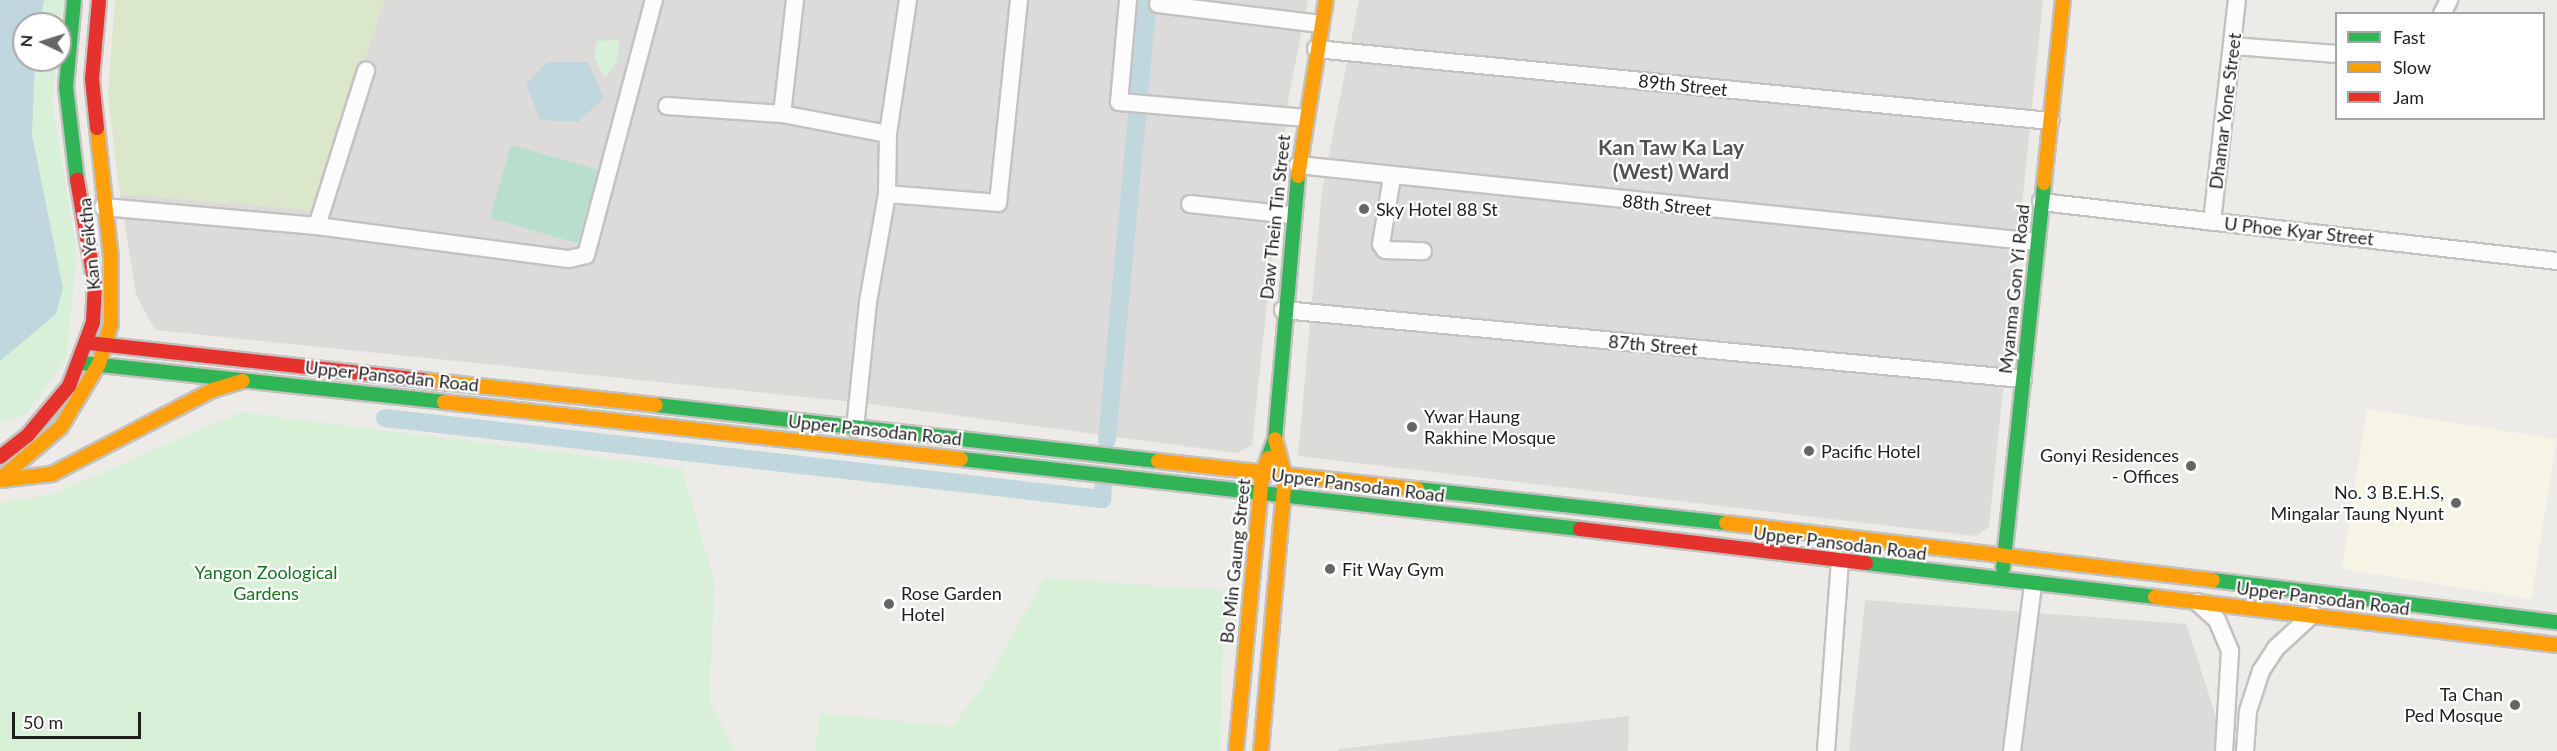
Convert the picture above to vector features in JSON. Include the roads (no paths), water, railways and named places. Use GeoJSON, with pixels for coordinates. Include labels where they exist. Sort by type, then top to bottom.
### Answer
{"type":"FeatureCollection","features":[{"type":"Feature","properties":{"kind":"main road"},"geometry":{"type":"LineString","coordinates":[[0,457],[53,407],[82,363],[89,343],[95,285],[69,141],[66,87],[74,0]]}},
{"type":"Feature","properties":{"kind":"main road","name":"Kan Yeiktha"},"geometry":{"type":"LineString","coordinates":[[0,480],[61,427],[99,364],[106,345],[113,288],[103,207],[92,79],[99,0]]}},
{"type":"Feature","properties":{"kind":"main road","name":"Daw Thein Tin Street"},"geometry":{"type":"LineString","coordinates":[[1275,439],[1292,215],[1304,118],[1326,0]]}},
{"type":"Feature","properties":{"kind":"main road","name":"Myanma Gon Yi Road"},"geometry":{"type":"LineString","coordinates":[[2002,581],[2063,0]]}},
{"type":"Feature","properties":{"kind":"main road","name":"Upper Pansodan Road"},"geometry":{"type":"LineString","coordinates":[[89,343],[1262,474],[2005,554],[2557,621]]}},
{"type":"Feature","properties":{"kind":"main road","name":"Upper Pansodan Road"},"geometry":{"type":"LineString","coordinates":[[82,363],[331,387],[1260,491],[2033,585],[2313,614],[2557,645]]}},
{"type":"Feature","properties":{"kind":"main road"},"geometry":{"type":"LineString","coordinates":[[331,387],[332,370]]}},
{"type":"Feature","properties":{"kind":"main road"},"geometry":{"type":"LineString","coordinates":[[0,480],[52,474],[213,390],[252,379]]}},
{"type":"Feature","properties":{"kind":"main road"},"geometry":{"type":"LineString","coordinates":[[579,415],[581,398]]}},
{"type":"Feature","properties":{"kind":"main road"},"geometry":{"type":"LineString","coordinates":[[852,446],[855,428]]}},
{"type":"Feature","properties":{"kind":"main road"},"geometry":{"type":"LineString","coordinates":[[1262,751],[1285,476],[1275,439]]}},
{"type":"Feature","properties":{"kind":"main road","name":"Bo Min Gaung Street"},"geometry":{"type":"LineString","coordinates":[[1236,751],[1262,474],[1275,439]]}},
{"type":"Feature","properties":{"kind":"main road"},"geometry":{"type":"LineString","coordinates":[[1023,465],[1026,447]]}},
{"type":"Feature","properties":{"kind":"main road"},"geometry":{"type":"LineString","coordinates":[[1498,520],[1501,500]]}},
{"type":"Feature","properties":{"kind":"main road"},"geometry":{"type":"LineString","coordinates":[[1709,546],[1711,522]]}},
{"type":"Feature","properties":{"kind":"street"},"geometry":{"type":"LineString","coordinates":[[103,207],[317,226],[570,259],[586,255],[654,0]]}},
{"type":"Feature","properties":{"kind":"street"},"geometry":{"type":"LineString","coordinates":[[782,114],[795,0]]}},
{"type":"Feature","properties":{"kind":"street"},"geometry":{"type":"LineString","coordinates":[[855,428],[868,302],[887,194],[888,134],[908,0]]}},
{"type":"Feature","properties":{"kind":"street"},"geometry":{"type":"LineString","coordinates":[[887,194],[998,203],[1019,0]]}},
{"type":"Feature","properties":{"kind":"street"},"geometry":{"type":"LineString","coordinates":[[1128,0],[1119,102],[1304,118]]}},
{"type":"Feature","properties":{"kind":"street","name":"Dhamar Yone Street"},"geometry":{"type":"LineString","coordinates":[[2212,222],[2237,0]]}},
{"type":"Feature","properties":{"kind":"street"},"geometry":{"type":"LineString","coordinates":[[1158,4],[1321,24]]}},
{"type":"Feature","properties":{"kind":"street"},"geometry":{"type":"LineString","coordinates":[[2233,46],[2335,54]]}},
{"type":"Feature","properties":{"kind":"street","name":"89th Street"},"geometry":{"type":"LineString","coordinates":[[1316,49],[2050,121]]}},
{"type":"Feature","properties":{"kind":"street"},"geometry":{"type":"LineString","coordinates":[[317,226],[366,71]]}},
{"type":"Feature","properties":{"kind":"street"},"geometry":{"type":"LineString","coordinates":[[666,106],[782,114],[888,134]]}},
{"type":"Feature","properties":{"kind":"street","name":"88th Street"},"geometry":{"type":"LineString","coordinates":[[1298,165],[1392,177],[2037,242]]}},
{"type":"Feature","properties":{"kind":"street"},"geometry":{"type":"LineString","coordinates":[[1392,177],[1382,244],[1385,250],[1423,251]]}},
{"type":"Feature","properties":{"kind":"street","name":"U Phoe Kyar Street"},"geometry":{"type":"LineString","coordinates":[[2041,202],[2557,261]]}},
{"type":"Feature","properties":{"kind":"street"},"geometry":{"type":"LineString","coordinates":[[1190,204],[1292,215]]}},
{"type":"Feature","properties":{"kind":"street","name":"87th Street"},"geometry":{"type":"LineString","coordinates":[[1283,310],[2023,379]]}},
{"type":"Feature","properties":{"kind":"street"},"geometry":{"type":"LineString","coordinates":[[1826,751],[1840,561]]}},
{"type":"Feature","properties":{"kind":"street"},"geometry":{"type":"LineString","coordinates":[[2011,750],[2033,585]]}},
{"type":"Feature","properties":{"kind":"street"},"geometry":{"type":"LineString","coordinates":[[2197,602],[2217,620],[2230,651],[2224,751]]}},
{"type":"Feature","properties":{"kind":"street"},"geometry":{"type":"LineString","coordinates":[[2245,751],[2248,711],[2261,670],[2276,648],[2313,614]]}},
{"type":"Feature","properties":{"kind":"water"},"geometry":{"type":"Polygon","coordinates":[[[0,0],[44,0],[42,12],[12,12],[12,72],[35,72],[32,135],[63,288],[56,314],[0,361],[0,0]]]}},
{"type":"Feature","properties":{"kind":"water"},"geometry":{"type":"Polygon","coordinates":[[[547,62],[588,62],[604,98],[578,122],[540,120],[526,84],[547,62]]]}},
{"type":"Feature","properties":{"kind":"waterway"},"geometry":{"type":"LineString","coordinates":[[1107,440],[1148,0]]}},
{"type":"Feature","properties":{"kind":"waterway"},"geometry":{"type":"LineString","coordinates":[[385,418],[1102,499],[1103,488]]}},
{"type":"Feature","properties":{"kind":"place","name":"Sky Hotel 88 St"},"geometry":{"type":"Point","coordinates":[1364,209]}},
{"type":"Feature","properties":{"kind":"place","name":"Ywar Haung Rakhine Mosque"},"geometry":{"type":"Point","coordinates":[1412,427]}},
{"type":"Feature","properties":{"kind":"place","name":"Pacific Hotel"},"geometry":{"type":"Point","coordinates":[1809,451]}},
{"type":"Feature","properties":{"kind":"place","name":"Gonyi Residences - Offices"},"geometry":{"type":"Point","coordinates":[2191,466]}},
{"type":"Feature","properties":{"kind":"place","name":"No. 3 B.E.H.S, Mingalar Taung Nyunt"},"geometry":{"type":"Point","coordinates":[2456,503]}},
{"type":"Feature","properties":{"kind":"place","name":"Fit Way Gym"},"geometry":{"type":"Point","coordinates":[1330,569]}},
{"type":"Feature","properties":{"kind":"place","name":"Rose Garden Hotel"},"geometry":{"type":"Point","coordinates":[889,604]}},
{"type":"Feature","properties":{"kind":"place","name":"Ta Chan Ped Mosque"},"geometry":{"type":"Point","coordinates":[2515,705]}},
{"type":"Feature","properties":{"kind":"district","name":"Kan Taw Ka Lay (West) Ward"},"geometry":{"type":"Point","coordinates":[1671,159]}},
{"type":"Feature","properties":{"kind":"park label","name":"Yangon Zoological Gardens"},"geometry":{"type":"Point","coordinates":[266,583]}}]}
